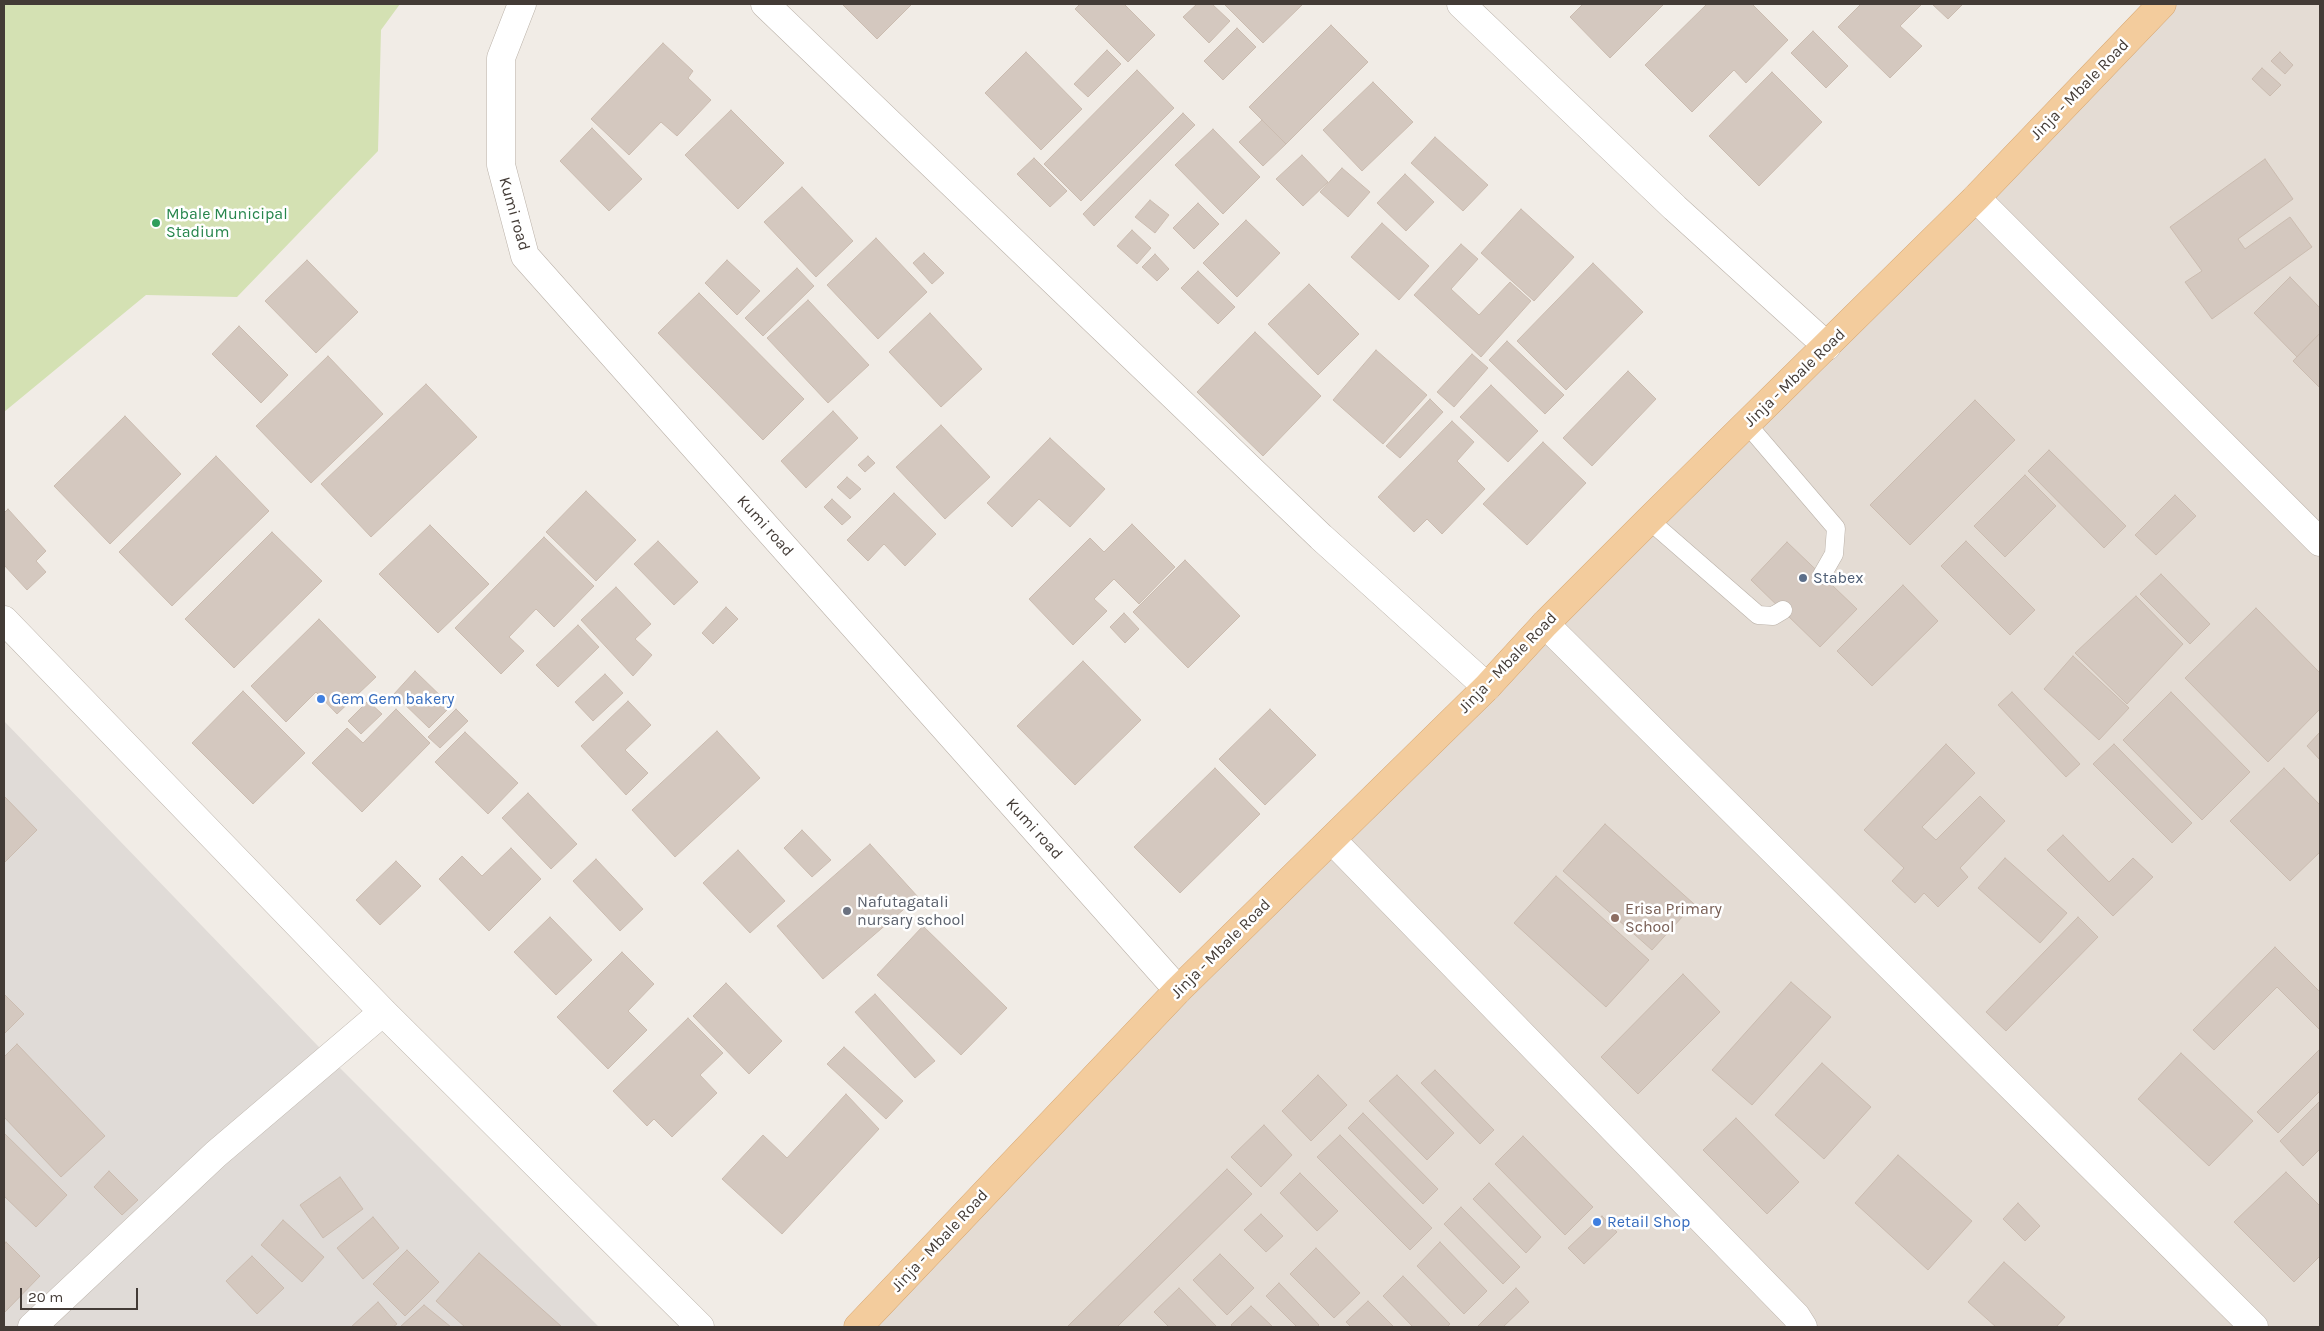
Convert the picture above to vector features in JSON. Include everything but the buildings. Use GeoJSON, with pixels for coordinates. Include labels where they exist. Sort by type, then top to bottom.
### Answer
{"type":"FeatureCollection","features":[{"type":"Feature","properties":{"kind":"main road","name":"Jinja - Mbale Road"},"geometry":{"type":"LineString","coordinates":[[858,1327],[1178,990],[1487,687],[1545,624],[1648,520],[1828,346],[1976,198],[2162,4]]}},
{"type":"Feature","properties":{"kind":"street","name":"Kumi road"},"geometry":{"type":"LineString","coordinates":[[522,4],[500,58],[501,165],[525,256],[1178,990]]}},
{"type":"Feature","properties":{"kind":"street"},"geometry":{"type":"LineString","coordinates":[[765,4],[1321,538],[1487,687]]}},
{"type":"Feature","properties":{"kind":"street"},"geometry":{"type":"LineString","coordinates":[[1461,4],[1675,208],[1828,346]]}},
{"type":"Feature","properties":{"kind":"street"},"geometry":{"type":"LineString","coordinates":[[1976,198],[2320,542]]}},
{"type":"Feature","properties":{"kind":"street"},"geometry":{"type":"LineString","coordinates":[[4,620],[383,1012],[700,1327]]}},
{"type":"Feature","properties":{"kind":"street"},"geometry":{"type":"LineString","coordinates":[[1545,624],[2254,1327]]}},
{"type":"Feature","properties":{"kind":"street"},"geometry":{"type":"LineString","coordinates":[[1332,840],[1789,1309],[1803,1327]]}},
{"type":"Feature","properties":{"kind":"street"},"geometry":{"type":"LineString","coordinates":[[32,1327],[216,1154],[383,1012]]}},
{"type":"Feature","properties":{"kind":"lane"},"geometry":{"type":"LineString","coordinates":[[1747,424],[1836,528],[1834,554],[1822,575]]}},
{"type":"Feature","properties":{"kind":"lane"},"geometry":{"type":"LineString","coordinates":[[1648,520],[1758,615],[1773,616],[1783,610]]}},
{"type":"Feature","properties":{"kind":"shaded area"},"geometry":{"type":"Polygon","coordinates":[[[2155,4],[2320,4],[2320,1327],[844,1327],[1173,988],[2155,4]]]}},
{"type":"Feature","properties":{"kind":"shaded area"},"geometry":{"type":"Polygon","coordinates":[[[4,721],[317,1045],[599,1327],[4,1327],[4,721]]]}},
{"type":"Feature","properties":{"kind":"green space","name":"Mbale Municipal Stadium"},"geometry":{"type":"Polygon","coordinates":[[[4,4],[400,4],[381,30],[378,151],[237,297],[146,295],[4,412],[4,4]]]}},
{"type":"Feature","properties":{"kind":"place","name":"Mbale Municipal Stadium"},"geometry":{"type":"Point","coordinates":[156,223]}},
{"type":"Feature","properties":{"kind":"place","name":"Stabex"},"geometry":{"type":"Point","coordinates":[1803,578]}},
{"type":"Feature","properties":{"kind":"place","name":"Gem Gem bakery"},"geometry":{"type":"Point","coordinates":[321,699]}},
{"type":"Feature","properties":{"kind":"place","name":"Nafutagatali nursary school"},"geometry":{"type":"Point","coordinates":[847,911]}},
{"type":"Feature","properties":{"kind":"place","name":"Erisa Primary School"},"geometry":{"type":"Point","coordinates":[1615,918]}},
{"type":"Feature","properties":{"kind":"place","name":"Retail Shop"},"geometry":{"type":"Point","coordinates":[1597,1222]}}]}
